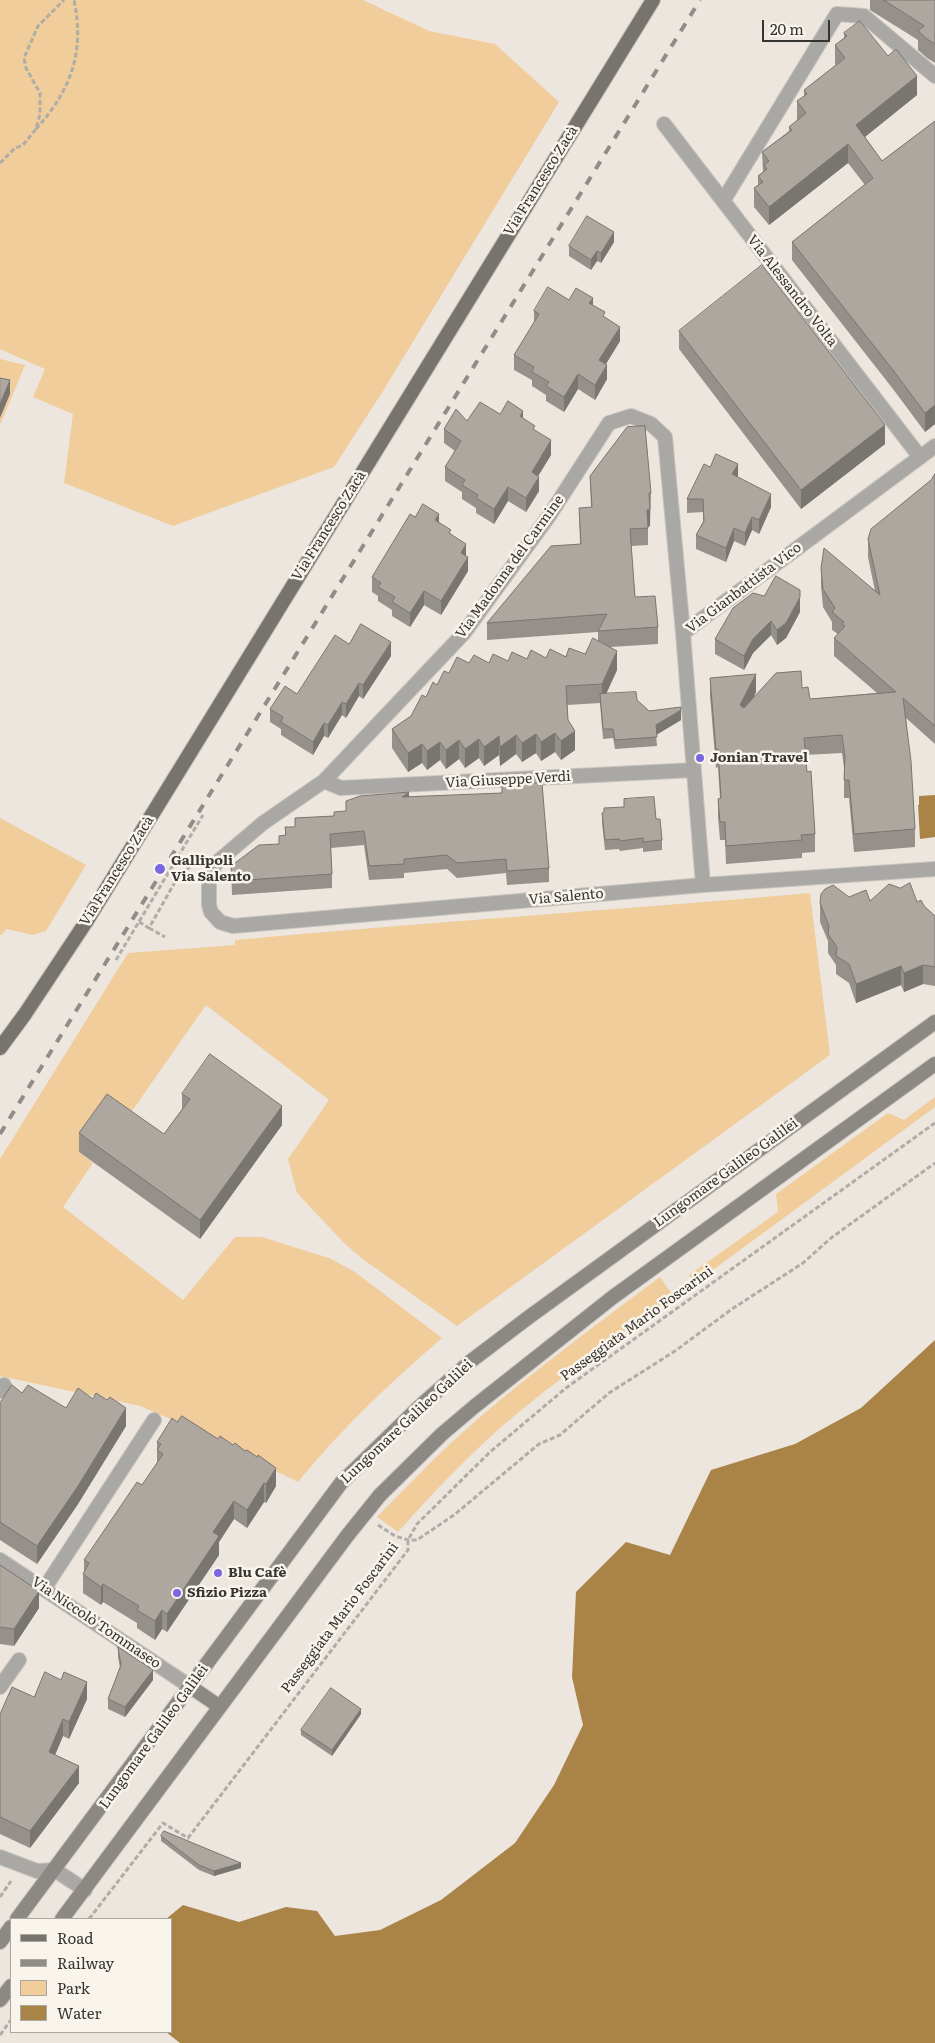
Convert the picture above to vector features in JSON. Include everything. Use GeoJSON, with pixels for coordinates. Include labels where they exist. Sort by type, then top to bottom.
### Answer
{"type":"FeatureCollection","features":[{"type":"Feature","properties":{"kind":"main road","name":"Via Francesco Zacà"},"geometry":{"type":"LineString","coordinates":[[0,1048],[86,922],[652,0]]}},
{"type":"Feature","properties":{"kind":"main road","name":"Lungomare Galileo Galilei"},"geometry":{"type":"LineString","coordinates":[[18,1918],[341,1483],[418,1408],[471,1361],[935,1022]]}},
{"type":"Feature","properties":{"kind":"main road"},"geometry":{"type":"LineString","coordinates":[[63,1918],[364,1514],[391,1483],[442,1434],[528,1363],[613,1297],[935,1064]]}},
{"type":"Feature","properties":{"kind":"main road"},"geometry":{"type":"LineString","coordinates":[[191,1687],[220,1707]]}},
{"type":"Feature","properties":{"kind":"main road"},"geometry":{"type":"LineString","coordinates":[[0,1942],[10,1928]]}},
{"type":"Feature","properties":{"kind":"street"},"geometry":{"type":"LineString","coordinates":[[723,201],[837,14],[864,16],[935,76]]}},
{"type":"Feature","properties":{"kind":"street","name":"Via Alessandro Volta"},"geometry":{"type":"LineString","coordinates":[[664,124],[920,457]]}},
{"type":"Feature","properties":{"kind":"street","name":"Via Madonna del Carmine"},"geometry":{"type":"LineString","coordinates":[[209,905],[209,879],[220,859],[263,824],[324,781],[464,634],[549,516],[609,423],[631,416],[651,424],[665,437],[683,632]]}},
{"type":"Feature","properties":{"kind":"street","name":"Via Gianbattista Vico"},"geometry":{"type":"LineString","coordinates":[[703,885],[683,632],[935,446]]}},
{"type":"Feature","properties":{"kind":"street","name":"Via Giuseppe Verdi"},"geometry":{"type":"LineString","coordinates":[[324,781],[341,788],[694,770]]}},
{"type":"Feature","properties":{"kind":"street","name":"Via Salento"},"geometry":{"type":"LineString","coordinates":[[209,905],[211,912],[220,922],[233,926],[703,885],[935,869]]}},
{"type":"Feature","properties":{"kind":"street"},"geometry":{"type":"LineString","coordinates":[[44,1589],[154,1420]]}},
{"type":"Feature","properties":{"kind":"street","name":"Via Niccolò Tommaseo"},"geometry":{"type":"LineString","coordinates":[[0,1560],[191,1687]]}},
{"type":"Feature","properties":{"kind":"street"},"geometry":{"type":"LineString","coordinates":[[0,1687],[18,1660]]}},
{"type":"Feature","properties":{"kind":"street"},"geometry":{"type":"LineString","coordinates":[[0,1857],[37,1871],[55,1870],[85,1890]]}},
{"type":"Feature","properties":{"kind":"path"},"geometry":{"type":"LineString","coordinates":[[36,129],[40,114],[40,92],[26,68],[24,58],[38,26],[64,0]]}},
{"type":"Feature","properties":{"kind":"path"},"geometry":{"type":"LineString","coordinates":[[0,163],[14,148],[23,145],[45,119],[63,91],[77,59],[78,19],[74,0]]}},
{"type":"Feature","properties":{"kind":"path"},"geometry":{"type":"LineString","coordinates":[[116,960],[203,815]]}},
{"type":"Feature","properties":{"kind":"path"},"geometry":{"type":"LineString","coordinates":[[148,928],[179,875],[196,863]]}},
{"type":"Feature","properties":{"kind":"path"},"geometry":{"type":"LineString","coordinates":[[139,922],[166,936]]}},
{"type":"Feature","properties":{"kind":"path","name":"Passeggiata Mario Foscarini"},"geometry":{"type":"LineString","coordinates":[[90,1918],[164,1822],[188,1838],[408,1550],[408,1540],[418,1524],[490,1452],[566,1388],[935,1123]]}},
{"type":"Feature","properties":{"kind":"path"},"geometry":{"type":"LineString","coordinates":[[364,1514],[395,1536],[408,1540],[417,1540],[454,1515],[539,1444],[560,1435],[609,1393],[675,1351],[732,1308],[803,1263],[831,1238],[935,1163]]}},
{"type":"Feature","properties":{"kind":"path"},"geometry":{"type":"LineString","coordinates":[[0,1897],[14,1878]]}},
{"type":"Feature","properties":{"kind":"path"},"geometry":{"type":"LineString","coordinates":[[0,2035],[10,2021]]}},
{"type":"Feature","properties":{"kind":"green space"},"geometry":{"type":"Polygon","coordinates":[[[0,0],[363,0],[429,31],[495,44],[559,102],[383,391],[334,467],[173,526],[64,483],[73,414],[33,397],[45,369],[0,349],[0,0]]]}},
{"type":"Feature","properties":{"kind":"green space"},"geometry":{"type":"Polygon","coordinates":[[[0,359],[25,365],[0,425],[0,359]]]}},
{"type":"Feature","properties":{"kind":"green space"},"geometry":{"type":"Polygon","coordinates":[[[0,818],[86,865],[46,931],[33,935],[6,929],[0,935],[0,818]]]}},
{"type":"Feature","properties":{"kind":"green space"},"geometry":{"type":"Polygon","coordinates":[[[810,893],[830,1055],[457,1326],[364,1260],[345,1244],[297,1193],[288,1159],[329,1100],[206,1005],[123,1124],[79,1152],[93,1163],[63,1207],[183,1300],[235,1237],[262,1237],[329,1258],[355,1272],[442,1338],[331,1443],[298,1482],[173,1420],[140,1406],[0,1376],[0,1159],[128,953],[235,945],[235,940],[810,893]]]}},
{"type":"Feature","properties":{"kind":"green space"},"geometry":{"type":"Polygon","coordinates":[[[935,1097],[935,1107],[695,1283],[689,1275],[778,1212],[776,1194],[888,1113],[904,1120],[935,1097]]]}},
{"type":"Feature","properties":{"kind":"green space"},"geometry":{"type":"Polygon","coordinates":[[[660,1277],[674,1297],[563,1377],[520,1411],[447,1479],[398,1532],[377,1517],[433,1460],[502,1398],[660,1277]]]}},
{"type":"Feature","properties":{"kind":"water"},"geometry":{"type":"Polygon","coordinates":[[[935,795],[935,837],[920,839],[919,796],[935,795]]]}},
{"type":"Feature","properties":{"kind":"water"},"geometry":{"type":"Polygon","coordinates":[[[935,1340],[935,2043],[180,2043],[167,2033],[172,2033],[172,1918],[167,1918],[183,1905],[239,1922],[286,1907],[317,1911],[335,1936],[380,1930],[441,1900],[515,1843],[554,1785],[583,1725],[572,1677],[576,1592],[626,1542],[670,1555],[711,1470],[795,1444],[861,1408],[935,1340]]]}},
{"type":"Feature","properties":{"kind":"building"},"geometry":{"type":"Polygon","coordinates":[[[884,0],[935,0],[935,44],[918,31],[924,26],[884,0]]]}},
{"type":"Feature","properties":{"kind":"building"},"geometry":{"type":"Polygon","coordinates":[[[860,21],[888,56],[896,49],[917,76],[856,125],[882,161],[935,121],[935,405],[925,413],[792,242],[873,178],[848,144],[769,207],[754,188],[763,182],[758,176],[767,169],[764,165],[769,161],[762,152],[792,130],[789,127],[806,113],[797,101],[807,94],[804,90],[845,58],[835,45],[847,36],[844,33],[860,21]]]}},
{"type":"Feature","properties":{"kind":"building"},"geometry":{"type":"Polygon","coordinates":[[[587,216],[614,232],[601,253],[597,251],[591,260],[569,246],[587,216]]]}},
{"type":"Feature","properties":{"kind":"building"},"geometry":{"type":"Polygon","coordinates":[[[762,265],[885,425],[801,490],[679,331],[762,265]]]}},
{"type":"Feature","properties":{"kind":"building"},"geometry":{"type":"Polygon","coordinates":[[[548,287],[569,300],[576,288],[593,298],[589,303],[605,312],[603,316],[620,327],[599,360],[607,365],[595,385],[578,374],[564,397],[546,386],[549,382],[532,372],[534,367],[514,355],[539,314],[534,311],[548,287]]]}},
{"type":"Feature","properties":{"kind":"building"},"geometry":{"type":"Polygon","coordinates":[[[0,378],[10,380],[0,404],[0,378]]]}},
{"type":"Feature","properties":{"kind":"building"},"geometry":{"type":"Polygon","coordinates":[[[508,401],[523,411],[520,416],[535,426],[533,429],[551,440],[532,472],[539,477],[526,498],[508,487],[494,509],[476,498],[478,495],[462,485],[465,480],[445,467],[461,441],[444,429],[456,409],[467,421],[480,402],[500,414],[508,401]]]}},
{"type":"Feature","properties":{"kind":"building"},"geometry":{"type":"Polygon","coordinates":[[[645,426],[651,493],[649,493],[650,509],[647,510],[648,528],[630,529],[635,597],[655,596],[658,627],[598,631],[607,614],[487,623],[551,546],[581,544],[579,508],[592,507],[590,476],[627,427],[645,426]]]}},
{"type":"Feature","properties":{"kind":"building"},"geometry":{"type":"Polygon","coordinates":[[[716,454],[738,464],[732,474],[771,494],[759,520],[752,517],[745,533],[734,528],[726,548],[696,535],[704,521],[703,499],[687,499],[704,464],[710,467],[716,454]]]}},
{"type":"Feature","properties":{"kind":"building"},"geometry":{"type":"Polygon","coordinates":[[[935,474],[935,726],[903,698],[911,761],[915,829],[854,834],[849,780],[844,780],[845,757],[842,735],[804,738],[807,772],[811,771],[815,834],[801,835],[802,840],[726,846],[725,822],[720,822],[718,799],[721,798],[718,749],[716,750],[710,678],[756,674],[740,705],[744,708],[776,673],[801,671],[802,688],[808,687],[810,699],[896,692],[834,638],[845,626],[842,624],[844,622],[832,612],[835,608],[823,589],[821,568],[824,548],[880,595],[868,539],[871,529],[931,480],[935,474]]]}},
{"type":"Feature","properties":{"kind":"building"},"geometry":{"type":"Polygon","coordinates":[[[423,504],[439,514],[435,520],[451,530],[449,533],[466,544],[461,553],[468,557],[441,601],[424,591],[410,613],[392,602],[395,597],[378,587],[381,583],[372,577],[410,514],[415,517],[423,504]]]}},
{"type":"Feature","properties":{"kind":"building"},"geometry":{"type":"Polygon","coordinates":[[[776,576],[800,590],[800,597],[786,623],[777,630],[771,621],[753,639],[744,656],[715,639],[733,608],[753,593],[764,596],[776,576]]]}},
{"type":"Feature","properties":{"kind":"building"},"geometry":{"type":"Polygon","coordinates":[[[361,624],[391,642],[363,685],[359,683],[346,704],[342,702],[328,725],[324,723],[313,742],[281,722],[283,717],[270,709],[285,686],[297,694],[335,635],[349,644],[361,624]]]}},
{"type":"Feature","properties":{"kind":"building"},"geometry":{"type":"Polygon","coordinates":[[[593,638],[617,651],[602,684],[566,686],[568,720],[575,731],[561,741],[555,733],[541,742],[536,734],[522,743],[516,735],[500,747],[499,736],[484,747],[479,739],[465,749],[459,740],[446,750],[440,742],[427,751],[422,744],[408,753],[392,729],[411,716],[422,695],[426,697],[433,682],[437,685],[444,671],[449,673],[457,657],[469,663],[474,655],[489,663],[493,654],[508,661],[512,652],[527,659],[531,650],[546,658],[550,649],[566,657],[569,648],[585,654],[593,638]]]}},
{"type":"Feature","properties":{"kind":"building"},"geometry":{"type":"Polygon","coordinates":[[[636,692],[637,700],[649,711],[681,707],[681,710],[656,725],[657,737],[615,740],[613,729],[603,729],[600,694],[636,692]]]}},
{"type":"Feature","properties":{"kind":"building"},"geometry":{"type":"Polygon","coordinates":[[[542,783],[549,868],[507,871],[506,859],[457,863],[447,855],[404,859],[404,864],[369,866],[364,831],[330,834],[332,874],[232,881],[231,866],[259,845],[279,844],[279,836],[286,835],[285,827],[295,827],[295,818],[334,816],[334,812],[346,811],[346,801],[360,796],[409,792],[402,797],[502,793],[502,785],[542,783]]]}},
{"type":"Feature","properties":{"kind":"building"},"geometry":{"type":"Polygon","coordinates":[[[654,797],[656,819],[660,819],[662,840],[643,842],[643,838],[620,841],[619,839],[605,840],[602,813],[604,808],[624,807],[624,799],[654,797]]]}},
{"type":"Feature","properties":{"kind":"building"},"geometry":{"type":"Polygon","coordinates":[[[910,883],[917,902],[921,900],[924,906],[935,916],[935,967],[923,965],[904,973],[901,966],[856,984],[849,964],[836,956],[837,947],[828,934],[829,926],[820,903],[821,894],[825,889],[833,885],[849,897],[866,890],[870,901],[889,884],[900,888],[910,883]]]}},
{"type":"Feature","properties":{"kind":"building"},"geometry":{"type":"Polygon","coordinates":[[[210,1054],[282,1106],[200,1220],[79,1133],[107,1094],[164,1134],[190,1099],[182,1094],[210,1054]]]}},
{"type":"Feature","properties":{"kind":"building"},"geometry":{"type":"Polygon","coordinates":[[[12,1385],[22,1393],[28,1385],[66,1408],[78,1388],[93,1399],[96,1393],[107,1400],[110,1397],[126,1408],[78,1486],[37,1546],[0,1522],[0,1403],[12,1385]]]}},
{"type":"Feature","properties":{"kind":"building"},"geometry":{"type":"Polygon","coordinates":[[[182,1416],[218,1439],[220,1436],[233,1445],[235,1443],[245,1451],[247,1450],[257,1457],[258,1455],[276,1468],[247,1510],[234,1501],[213,1532],[219,1536],[167,1614],[162,1610],[155,1621],[137,1610],[139,1606],[103,1584],[101,1587],[83,1574],[89,1563],[84,1560],[137,1482],[142,1485],[163,1454],[157,1450],[161,1444],[157,1442],[172,1418],[177,1422],[182,1416]]]}},
{"type":"Feature","properties":{"kind":"building"},"geometry":{"type":"Polygon","coordinates":[[[0,1565],[39,1591],[14,1629],[0,1627],[0,1565]]]}},
{"type":"Feature","properties":{"kind":"building"},"geometry":{"type":"Polygon","coordinates":[[[118,1647],[153,1670],[125,1707],[108,1699],[121,1665],[118,1647]]]}},
{"type":"Feature","properties":{"kind":"building"},"geometry":{"type":"Polygon","coordinates":[[[45,1672],[61,1680],[64,1672],[87,1682],[69,1722],[63,1719],[49,1752],[79,1766],[30,1831],[0,1817],[0,1714],[12,1687],[34,1697],[45,1672]]]}},
{"type":"Feature","properties":{"kind":"building"},"geometry":{"type":"Polygon","coordinates":[[[331,1688],[361,1709],[332,1750],[301,1730],[331,1688]]]}},
{"type":"Feature","properties":{"kind":"building"},"geometry":{"type":"Polygon","coordinates":[[[164,1831],[241,1863],[214,1871],[199,1865],[161,1836],[164,1831]]]}},
{"type":"Feature","properties":{"kind":"railway"},"geometry":{"type":"LineString","coordinates":[[0,1134],[700,0]]}},
{"type":"Feature","properties":{"kind":"place","name":"Jonian Travel"},"geometry":{"type":"Point","coordinates":[700,758]}},
{"type":"Feature","properties":{"kind":"place","name":"Gallipoli Via Salento"},"geometry":{"type":"Point","coordinates":[160,869]}},
{"type":"Feature","properties":{"kind":"place","name":"Blu Cafè"},"geometry":{"type":"Point","coordinates":[218,1573]}},
{"type":"Feature","properties":{"kind":"place","name":"Sfizio Pizza"},"geometry":{"type":"Point","coordinates":[177,1593]}}]}
